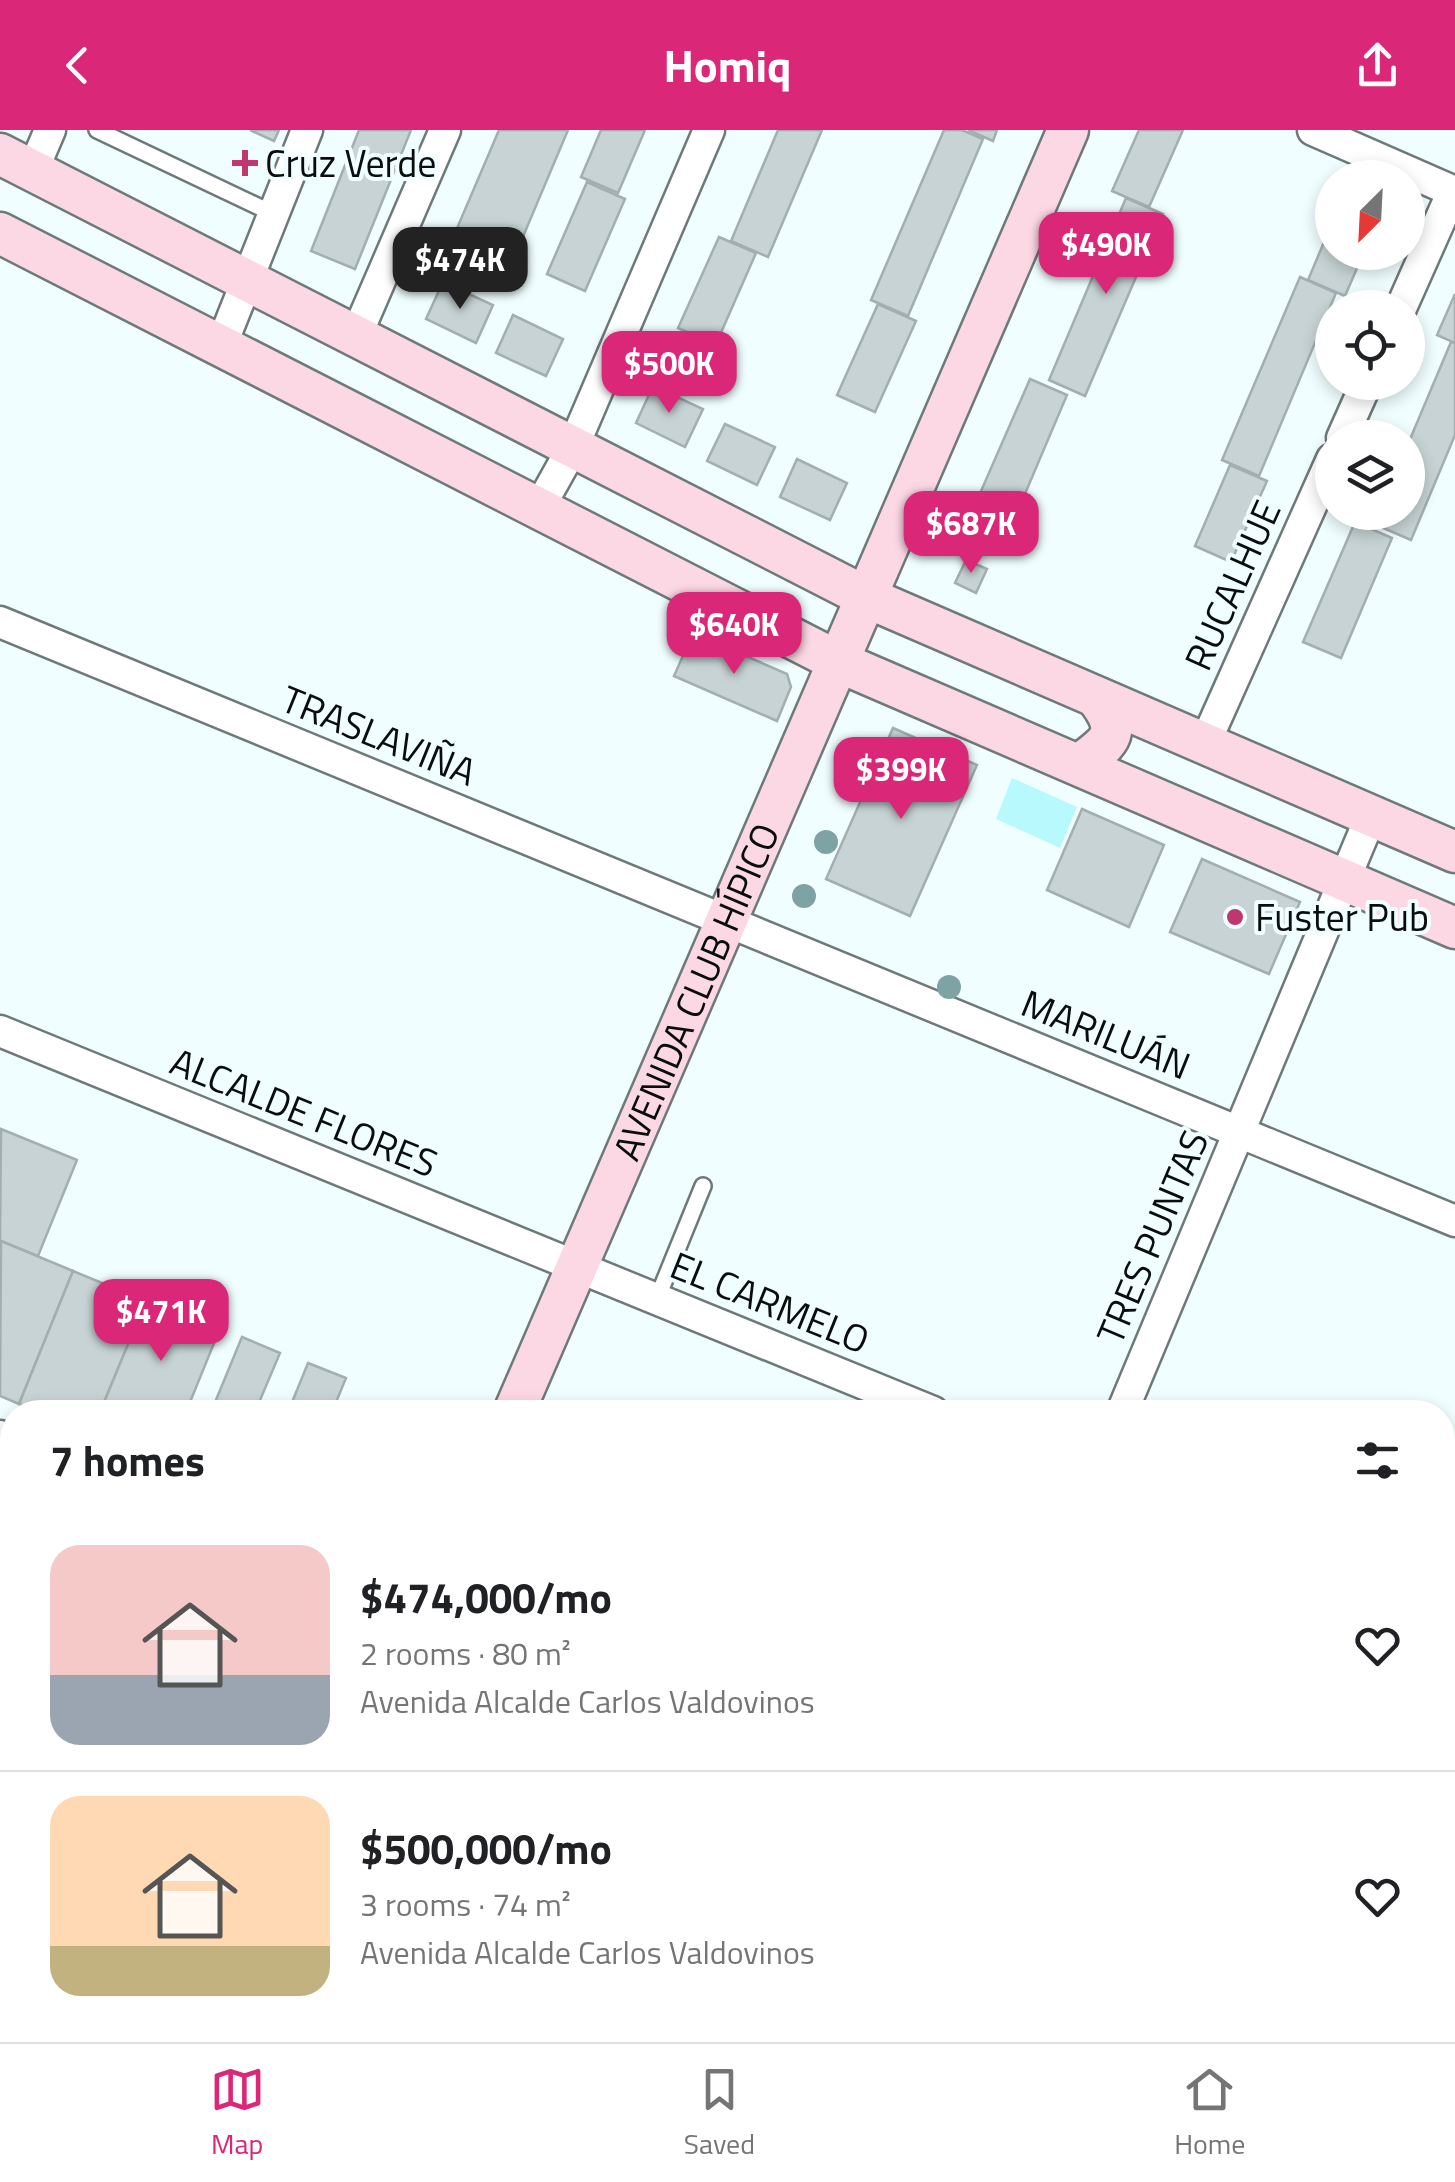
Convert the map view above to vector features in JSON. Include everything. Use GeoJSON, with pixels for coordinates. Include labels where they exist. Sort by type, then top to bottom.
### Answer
{"type":"FeatureCollection","features":[{"type":"Feature","properties":{"kind":"main road","name":"AVENIDA CLUB HÍPICO"},"geometry":{"type":"LineString","coordinates":[[519,1400],[1068,130]]}},
{"type":"Feature","properties":{"kind":"main road"},"geometry":{"type":"LineString","coordinates":[[16,162],[866,598],[1455,852]]}},
{"type":"Feature","properties":{"kind":"main road"},"geometry":{"type":"LineString","coordinates":[[0,233],[840,662],[1455,928]]}},
{"type":"Feature","properties":{"kind":"main road"},"geometry":{"type":"LineString","coordinates":[[1079,765],[1107,742],[1112,730],[1111,717],[1096,697]]}},
{"type":"Feature","properties":{"kind":"main road"},"geometry":{"type":"LineString","coordinates":[[1126,786],[1125,744],[1140,728],[1163,726]]}},
{"type":"Feature","properties":{"kind":"street"},"geometry":{"type":"LineString","coordinates":[[16,162],[50,130]]}},
{"type":"Feature","properties":{"kind":"street"},"geometry":{"type":"LineString","coordinates":[[221,346],[307,130]]}},
{"type":"Feature","properties":{"kind":"street"},"geometry":{"type":"LineString","coordinates":[[356,336],[445,130]]}},
{"type":"Feature","properties":{"kind":"street"},"geometry":{"type":"LineString","coordinates":[[539,508],[572,446],[709,130]]}},
{"type":"Feature","properties":{"kind":"street"},"geometry":{"type":"LineString","coordinates":[[1312,130],[1454,192],[1409,290]]}},
{"type":"Feature","properties":{"kind":"street","name":"RUCALHUE"},"geometry":{"type":"LineString","coordinates":[[1205,744],[1315,498]]}},
{"type":"Feature","properties":{"kind":"street","name":"TRASLAVIÑA"},"geometry":{"type":"LineString","coordinates":[[0,622],[727,921]]}},
{"type":"Feature","properties":{"kind":"street","name":"TRES PUNTAS"},"geometry":{"type":"LineString","coordinates":[[1127,1400],[1371,816]]}},
{"type":"Feature","properties":{"kind":"street","name":"MARILUÁN"},"geometry":{"type":"LineString","coordinates":[[727,921],[1455,1221]]}},
{"type":"Feature","properties":{"kind":"street","name":"ALCALDE FLORES"},"geometry":{"type":"LineString","coordinates":[[0,1031],[578,1266]]}},
{"type":"Feature","properties":{"kind":"street","name":"EL CARMELO"},"geometry":{"type":"LineString","coordinates":[[578,1266],[904,1400]]}},
{"type":"Feature","properties":{"kind":"lane"},"geometry":{"type":"LineString","coordinates":[[97,130],[274,214]]}},
{"type":"Feature","properties":{"kind":"lane"},"geometry":{"type":"LineString","coordinates":[[656,1299],[703,1186]]}},
{"type":"Feature","properties":{"kind":"shaded area"},"geometry":{"type":"Polygon","coordinates":[[[1012,778],[1077,807],[1060,848],[996,819],[1012,778]]]}},
{"type":"Feature","properties":{"kind":"building"},"geometry":{"type":"Polygon","coordinates":[[[250,130],[279,130],[274,141],[250,130]]]}},
{"type":"Feature","properties":{"kind":"building"},"geometry":{"type":"Polygon","coordinates":[[[359,130],[411,130],[355,269],[311,251],[359,130]]]}},
{"type":"Feature","properties":{"kind":"building"},"geometry":{"type":"Polygon","coordinates":[[[499,130],[568,130],[514,258],[455,233],[499,130]]]}},
{"type":"Feature","properties":{"kind":"building"},"geometry":{"type":"Polygon","coordinates":[[[601,130],[645,130],[618,193],[581,177],[601,130]]]}},
{"type":"Feature","properties":{"kind":"building"},"geometry":{"type":"Polygon","coordinates":[[[778,130],[822,130],[768,257],[731,241],[778,130]]]}},
{"type":"Feature","properties":{"kind":"building"},"geometry":{"type":"Polygon","coordinates":[[[944,130],[962,130],[983,139],[908,316],[871,300],[944,130]]]}},
{"type":"Feature","properties":{"kind":"building"},"geometry":{"type":"Polygon","coordinates":[[[968,130],[997,130],[993,141],[968,130]]]}},
{"type":"Feature","properties":{"kind":"building"},"geometry":{"type":"Polygon","coordinates":[[[1139,130],[1183,130],[1149,207],[1112,191],[1139,130]]]}},
{"type":"Feature","properties":{"kind":"building"},"geometry":{"type":"Polygon","coordinates":[[[587,182],[625,199],[585,291],[547,274],[587,182]]]}},
{"type":"Feature","properties":{"kind":"building"},"geometry":{"type":"Polygon","coordinates":[[[1126,198],[1163,214],[1085,396],[1049,380],[1126,198]]]}},
{"type":"Feature","properties":{"kind":"building"},"geometry":{"type":"Polygon","coordinates":[[[719,237],[756,253],[716,344],[678,328],[719,237]]]}},
{"type":"Feature","properties":{"kind":"building"},"geometry":{"type":"Polygon","coordinates":[[[1315,263],[1315,270],[1356,270],[1348,290],[1331,290],[1308,280],[1315,263]]]}},
{"type":"Feature","properties":{"kind":"building"},"geometry":{"type":"Polygon","coordinates":[[[1300,277],[1329,290],[1315,290],[1315,343],[1259,476],[1222,460],[1300,277]]]}},
{"type":"Feature","properties":{"kind":"building"},"geometry":{"type":"Polygon","coordinates":[[[443,282],[493,305],[476,343],[426,319],[443,282]]]}},
{"type":"Feature","properties":{"kind":"building"},"geometry":{"type":"Polygon","coordinates":[[[1455,294],[1455,343],[1437,335],[1455,294]]]}},
{"type":"Feature","properties":{"kind":"building"},"geometry":{"type":"Polygon","coordinates":[[[878,304],[916,321],[875,412],[837,395],[878,304]]]}},
{"type":"Feature","properties":{"kind":"building"},"geometry":{"type":"Polygon","coordinates":[[[513,315],[563,339],[546,376],[496,353],[513,315]]]}},
{"type":"Feature","properties":{"kind":"building"},"geometry":{"type":"Polygon","coordinates":[[[1451,342],[1455,343],[1455,435],[1425,507],[1425,420],[1418,420],[1451,342]]]}},
{"type":"Feature","properties":{"kind":"building"},"geometry":{"type":"Polygon","coordinates":[[[1030,379],[1067,395],[1016,515],[978,498],[1030,379]]]}},
{"type":"Feature","properties":{"kind":"building"},"geometry":{"type":"Polygon","coordinates":[[[653,386],[703,409],[685,447],[636,423],[653,386]]]}},
{"type":"Feature","properties":{"kind":"building"},"geometry":{"type":"Polygon","coordinates":[[[725,424],[775,447],[757,485],[707,461],[725,424]]]}},
{"type":"Feature","properties":{"kind":"building"},"geometry":{"type":"Polygon","coordinates":[[[797,459],[847,483],[830,520],[780,497],[797,459]]]}},
{"type":"Feature","properties":{"kind":"building"},"geometry":{"type":"Polygon","coordinates":[[[1230,465],[1267,481],[1231,562],[1195,546],[1230,465]]]}},
{"type":"Feature","properties":{"kind":"building"},"geometry":{"type":"Polygon","coordinates":[[[1352,530],[1374,530],[1392,538],[1341,658],[1303,642],[1352,530]]]}},
{"type":"Feature","properties":{"kind":"building"},"geometry":{"type":"Polygon","coordinates":[[[1388,530],[1415,530],[1411,540],[1388,530]]]}},
{"type":"Feature","properties":{"kind":"building"},"geometry":{"type":"Polygon","coordinates":[[[966,560],[987,569],[976,593],[955,583],[966,560]]]}},
{"type":"Feature","properties":{"kind":"building"},"geometry":{"type":"Polygon","coordinates":[[[693,633],[787,674],[791,687],[777,721],[674,676],[693,633]]]}},
{"type":"Feature","properties":{"kind":"building"},"geometry":{"type":"Polygon","coordinates":[[[893,728],[977,765],[910,916],[826,879],[893,728]]]}},
{"type":"Feature","properties":{"kind":"building"},"geometry":{"type":"Polygon","coordinates":[[[1082,809],[1164,845],[1129,927],[1047,890],[1082,809]]]}},
{"type":"Feature","properties":{"kind":"building","name":"Fuster Pub"},"geometry":{"type":"Polygon","coordinates":[[[1202,859],[1300,902],[1269,974],[1170,932],[1202,859]]]}},
{"type":"Feature","properties":{"kind":"building"},"geometry":{"type":"Polygon","coordinates":[[[1,1129],[77,1160],[38,1256],[0,1241],[1,1129]]]}},
{"type":"Feature","properties":{"kind":"building"},"geometry":{"type":"Polygon","coordinates":[[[1,1241],[73,1271],[21,1400],[0,1396],[1,1241]]]}},
{"type":"Feature","properties":{"kind":"building"},"geometry":{"type":"Polygon","coordinates":[[[73,1271],[146,1301],[105,1400],[21,1400],[73,1271]]]}},
{"type":"Feature","properties":{"kind":"building"},"geometry":{"type":"Polygon","coordinates":[[[146,1301],[219,1331],[191,1400],[105,1400],[146,1301]]]}},
{"type":"Feature","properties":{"kind":"building"},"geometry":{"type":"Polygon","coordinates":[[[242,1337],[280,1353],[260,1400],[216,1400],[242,1337]]]}},
{"type":"Feature","properties":{"kind":"building"},"geometry":{"type":"Polygon","coordinates":[[[308,1363],[346,1378],[337,1400],[293,1400],[308,1363]]]}},
{"type":"Feature","properties":{"kind":"place","name":"Cruz Verde"},"geometry":{"type":"Point","coordinates":[245,163]}},
{"type":"Feature","properties":{"kind":"place","name":"Fuster Pub"},"geometry":{"type":"Point","coordinates":[1235,917]}}]}
